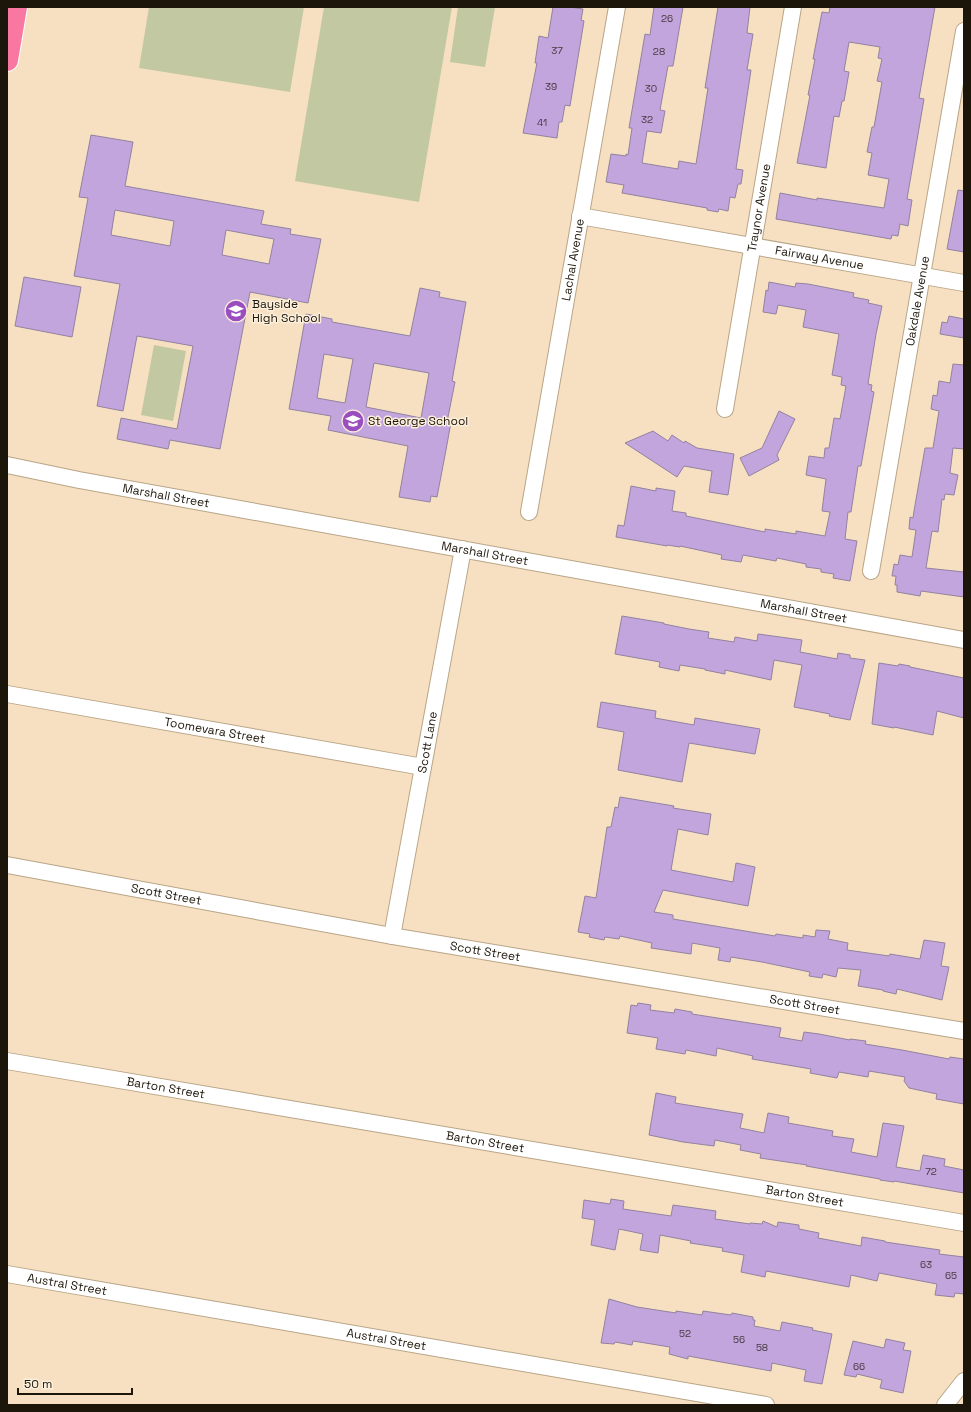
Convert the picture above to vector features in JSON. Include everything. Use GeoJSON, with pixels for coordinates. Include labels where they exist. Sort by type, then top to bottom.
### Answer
{"type":"FeatureCollection","features":[{"type":"Feature","properties":{"kind":"highway"},"geometry":{"type":"LineString","coordinates":[[7,60],[16,7]]}},
{"type":"Feature","properties":{"kind":"street","name":"Lachal Avenue"},"geometry":{"type":"LineString","coordinates":[[529,512],[617,7]]}},
{"type":"Feature","properties":{"kind":"street","name":"Traynor Avenue"},"geometry":{"type":"LineString","coordinates":[[725,409],[793,7]]}},
{"type":"Feature","properties":{"kind":"street","name":"Oakdale Avenue"},"geometry":{"type":"LineString","coordinates":[[871,571],[964,31]]}},
{"type":"Feature","properties":{"kind":"street","name":"Fairway Avenue"},"geometry":{"type":"LineString","coordinates":[[580,216],[964,283]]}},
{"type":"Feature","properties":{"kind":"street","name":"Marshall Street"},"geometry":{"type":"LineString","coordinates":[[7,465],[95,483],[964,640]]}},
{"type":"Feature","properties":{"kind":"street","name":"Scott Lane"},"geometry":{"type":"LineString","coordinates":[[392,936],[463,549]]}},
{"type":"Feature","properties":{"kind":"street","name":"Toomevara Street"},"geometry":{"type":"LineString","coordinates":[[7,694],[423,767]]}},
{"type":"Feature","properties":{"kind":"street","name":"Scott Street"},"geometry":{"type":"LineString","coordinates":[[7,865],[392,936],[964,1031]]}},
{"type":"Feature","properties":{"kind":"street","name":"Barton Street"},"geometry":{"type":"LineString","coordinates":[[7,1061],[964,1223]]}},
{"type":"Feature","properties":{"kind":"street","name":"Austral Street"},"geometry":{"type":"LineString","coordinates":[[7,1274],[766,1405]]}},
{"type":"Feature","properties":{"kind":"street"},"geometry":{"type":"LineString","coordinates":[[945,1405],[964,1381]]}},
{"type":"Feature","properties":{"kind":"green space"},"geometry":{"type":"Polygon","coordinates":[[[149,7],[304,7],[290,92],[139,68],[149,7]]]}},
{"type":"Feature","properties":{"kind":"green space"},"geometry":{"type":"Polygon","coordinates":[[[324,7],[452,7],[419,202],[295,181],[324,7]]]}},
{"type":"Feature","properties":{"kind":"green space"},"geometry":{"type":"Polygon","coordinates":[[[458,7],[495,7],[485,67],[450,62],[458,7]]]}},
{"type":"Feature","properties":{"kind":"green space"},"geometry":{"type":"Polygon","coordinates":[[[154,345],[186,351],[173,421],[141,415],[154,345]]]}},
{"type":"Feature","properties":{"kind":"building"},"geometry":{"type":"Polygon","coordinates":[[[553,7],[583,9],[581,20],[584,21],[570,106],[565,105],[562,122],[559,122],[557,138],[523,133],[537,63],[535,63],[539,36],[548,38],[553,7]]]}},
{"type":"Feature","properties":{"kind":"building"},"geometry":{"type":"Polygon","coordinates":[[[654,7],[683,7],[673,66],[668,66],[660,110],[665,111],[661,133],[647,131],[642,163],[678,169],[679,161],[696,164],[708,88],[705,88],[718,7],[750,7],[747,33],[753,34],[747,70],[751,70],[736,169],[743,170],[741,184],[738,184],[735,198],[730,197],[728,211],[719,209],[718,212],[707,210],[707,208],[622,193],[624,185],[606,182],[611,154],[628,155],[632,128],[629,128],[645,34],[650,35],[654,7]]]}},
{"type":"Feature","properties":{"kind":"building"},"geometry":{"type":"Polygon","coordinates":[[[830,7],[935,7],[919,98],[924,99],[907,199],[912,200],[908,226],[900,224],[898,236],[892,235],[891,239],[776,219],[780,193],[817,200],[817,198],[884,208],[889,179],[868,175],[872,153],[867,152],[872,127],[874,127],[882,82],[877,81],[882,59],[878,58],[880,47],[849,42],[844,71],[849,72],[844,101],[842,101],[839,117],[834,116],[826,168],[797,163],[810,95],[808,95],[815,59],[813,59],[822,12],[829,13],[830,7]]]}},
{"type":"Feature","properties":{"kind":"building"},"geometry":{"type":"Polygon","coordinates":[[[91,135],[133,142],[125,186],[264,211],[261,224],[291,229],[290,234],[321,239],[308,303],[250,292],[220,449],[170,440],[168,449],[117,439],[121,418],[177,429],[193,346],[137,336],[123,411],[97,406],[120,284],[74,276],[88,198],[79,197],[91,135]],[[115,210],[111,235],[170,246],[174,221],[115,210]],[[226,230],[222,255],[269,264],[274,239],[226,230]]]}},
{"type":"Feature","properties":{"kind":"building"},"geometry":{"type":"Polygon","coordinates":[[[958,190],[964,191],[964,252],[947,249],[958,190]]]}},
{"type":"Feature","properties":{"kind":"building"},"geometry":{"type":"Polygon","coordinates":[[[24,277],[81,287],[72,337],[15,326],[24,277]]]}},
{"type":"Feature","properties":{"kind":"building"},"geometry":{"type":"Polygon","coordinates":[[[769,282],[795,287],[796,283],[808,284],[854,293],[853,297],[869,300],[868,303],[882,306],[868,384],[872,385],[871,391],[874,392],[861,466],[858,466],[851,512],[848,512],[845,539],[857,541],[850,581],[833,578],[834,574],[821,572],[821,569],[806,567],[806,564],[777,558],[776,561],[743,555],[741,562],[721,559],[722,555],[680,546],[667,546],[616,537],[618,525],[624,526],[631,486],[656,491],[656,488],[675,491],[672,511],[686,513],[686,516],[765,532],[765,529],[796,534],[796,531],[825,536],[830,512],[822,511],[826,479],[806,475],[809,456],[824,458],[825,448],[829,448],[834,418],[840,419],[846,386],[841,385],[842,377],[832,375],[839,334],[803,327],[806,310],[778,305],[776,314],[763,312],[766,290],[768,291],[769,282]]]}},
{"type":"Feature","properties":{"kind":"building"},"geometry":{"type":"Polygon","coordinates":[[[420,288],[440,292],[439,297],[466,302],[452,381],[455,382],[447,422],[451,422],[446,450],[437,497],[431,496],[430,502],[399,497],[408,446],[328,430],[331,416],[289,409],[306,314],[332,319],[332,322],[410,336],[420,288]],[[324,354],[317,398],[345,403],[353,359],[324,354]],[[374,363],[366,407],[421,418],[429,373],[374,363]]]}},
{"type":"Feature","properties":{"kind":"building"},"geometry":{"type":"Polygon","coordinates":[[[949,316],[964,319],[964,338],[940,334],[942,322],[947,323],[949,316]]]}},
{"type":"Feature","properties":{"kind":"building"},"geometry":{"type":"Polygon","coordinates":[[[953,364],[964,365],[964,449],[953,448],[950,473],[958,475],[954,495],[945,494],[944,500],[942,499],[938,532],[932,531],[926,568],[964,572],[964,597],[921,591],[920,596],[897,592],[897,585],[895,585],[896,576],[892,576],[894,564],[898,565],[900,555],[912,557],[916,530],[909,529],[910,517],[913,518],[925,448],[933,448],[939,411],[931,409],[933,395],[937,396],[939,381],[950,383],[953,364]]]}},
{"type":"Feature","properties":{"kind":"building"},"geometry":{"type":"Polygon","coordinates":[[[779,411],[795,419],[777,455],[779,460],[749,476],[740,458],[762,448],[779,411]]]}},
{"type":"Feature","properties":{"kind":"building"},"geometry":{"type":"Polygon","coordinates":[[[653,431],[668,441],[672,435],[684,443],[685,441],[697,448],[734,454],[728,495],[709,492],[712,471],[684,466],[677,477],[625,443],[653,431]]]}},
{"type":"Feature","properties":{"kind":"building"},"geometry":{"type":"Polygon","coordinates":[[[622,616],[709,632],[708,638],[734,642],[735,637],[757,641],[758,634],[802,640],[800,652],[837,659],[838,653],[850,655],[850,658],[865,660],[850,720],[829,716],[830,714],[794,707],[802,665],[774,660],[771,680],[725,670],[725,674],[680,665],[679,671],[659,667],[660,662],[615,654],[622,616]]]}},
{"type":"Feature","properties":{"kind":"building"},"geometry":{"type":"Polygon","coordinates":[[[879,663],[898,666],[899,664],[964,678],[964,718],[937,711],[933,735],[872,724],[879,663]]]}},
{"type":"Feature","properties":{"kind":"building"},"geometry":{"type":"Polygon","coordinates":[[[601,702],[656,711],[655,718],[694,725],[695,718],[760,729],[755,754],[689,743],[682,782],[618,770],[624,732],[597,727],[601,702]]]}},
{"type":"Feature","properties":{"kind":"building"},"geometry":{"type":"Polygon","coordinates":[[[620,797],[711,814],[708,835],[678,829],[671,870],[733,882],[736,863],[755,867],[748,906],[663,890],[654,912],[673,915],[673,919],[775,936],[776,934],[803,938],[803,935],[815,937],[816,930],[830,931],[828,939],[848,943],[847,950],[889,956],[890,954],[920,959],[924,940],[945,943],[941,966],[949,967],[942,1000],[897,989],[896,994],[883,990],[858,986],[861,970],[838,968],[836,977],[823,974],[822,978],[809,976],[810,972],[762,962],[731,957],[730,962],[718,960],[720,948],[692,943],[691,954],[651,948],[652,943],[620,936],[619,939],[605,937],[604,940],[589,937],[590,934],[578,932],[585,896],[596,898],[607,827],[611,827],[615,807],[618,808],[620,797]]]}},
{"type":"Feature","properties":{"kind":"building"},"geometry":{"type":"Polygon","coordinates":[[[638,1003],[651,1005],[650,1010],[674,1013],[675,1009],[692,1012],[692,1014],[781,1028],[779,1037],[802,1041],[804,1032],[850,1040],[866,1041],[865,1044],[949,1059],[950,1057],[964,1059],[964,1104],[936,1099],[937,1094],[909,1088],[904,1081],[905,1077],[869,1071],[868,1077],[839,1072],[837,1078],[810,1073],[811,1069],[752,1059],[753,1056],[717,1048],[716,1056],[686,1050],[685,1054],[656,1049],[658,1038],[627,1033],[631,1005],[637,1006],[638,1003]]]}},
{"type":"Feature","properties":{"kind":"building"},"geometry":{"type":"Polygon","coordinates":[[[656,1093],[676,1097],[675,1103],[743,1114],[740,1128],[764,1133],[768,1113],[789,1117],[788,1123],[833,1131],[832,1136],[854,1139],[851,1152],[877,1157],[883,1123],[904,1126],[896,1167],[920,1171],[923,1155],[945,1159],[944,1166],[964,1170],[964,1193],[880,1180],[806,1166],[807,1165],[760,1158],[761,1154],[740,1150],[741,1145],[715,1140],[714,1146],[683,1142],[649,1135],[656,1093]]]}},
{"type":"Feature","properties":{"kind":"building"},"geometry":{"type":"Polygon","coordinates":[[[611,1199],[624,1201],[623,1209],[671,1216],[673,1205],[716,1211],[715,1219],[750,1224],[762,1224],[763,1221],[777,1227],[778,1222],[799,1225],[799,1229],[819,1233],[818,1238],[861,1246],[862,1237],[940,1250],[939,1254],[964,1257],[964,1294],[955,1293],[954,1297],[935,1295],[937,1284],[879,1273],[877,1281],[851,1275],[849,1287],[766,1271],[765,1277],[741,1272],[744,1255],[722,1251],[723,1248],[690,1243],[691,1241],[660,1235],[658,1253],[640,1250],[643,1234],[619,1229],[615,1250],[591,1245],[595,1220],[582,1218],[584,1200],[610,1204],[611,1199]]]}},
{"type":"Feature","properties":{"kind":"building"},"geometry":{"type":"Polygon","coordinates":[[[609,1299],[637,1307],[676,1313],[676,1311],[702,1315],[703,1311],[731,1315],[732,1313],[753,1317],[753,1320],[755,1320],[754,1326],[780,1331],[782,1322],[813,1328],[812,1330],[832,1334],[822,1384],[804,1381],[806,1370],[772,1363],[771,1371],[688,1356],[688,1359],[669,1354],[670,1347],[633,1341],[632,1345],[615,1342],[614,1344],[601,1343],[609,1299]]]}},
{"type":"Feature","properties":{"kind":"building"},"geometry":{"type":"Polygon","coordinates":[[[886,1339],[905,1343],[903,1350],[911,1351],[903,1393],[880,1388],[882,1380],[857,1374],[856,1377],[844,1375],[853,1341],[884,1348],[886,1339]]]}},
{"type":"Feature","properties":{"kind":"place","name":"Bayside High School"},"geometry":{"type":"Point","coordinates":[236,311]}},
{"type":"Feature","properties":{"kind":"place","name":"St George School"},"geometry":{"type":"Point","coordinates":[353,421]}}]}
